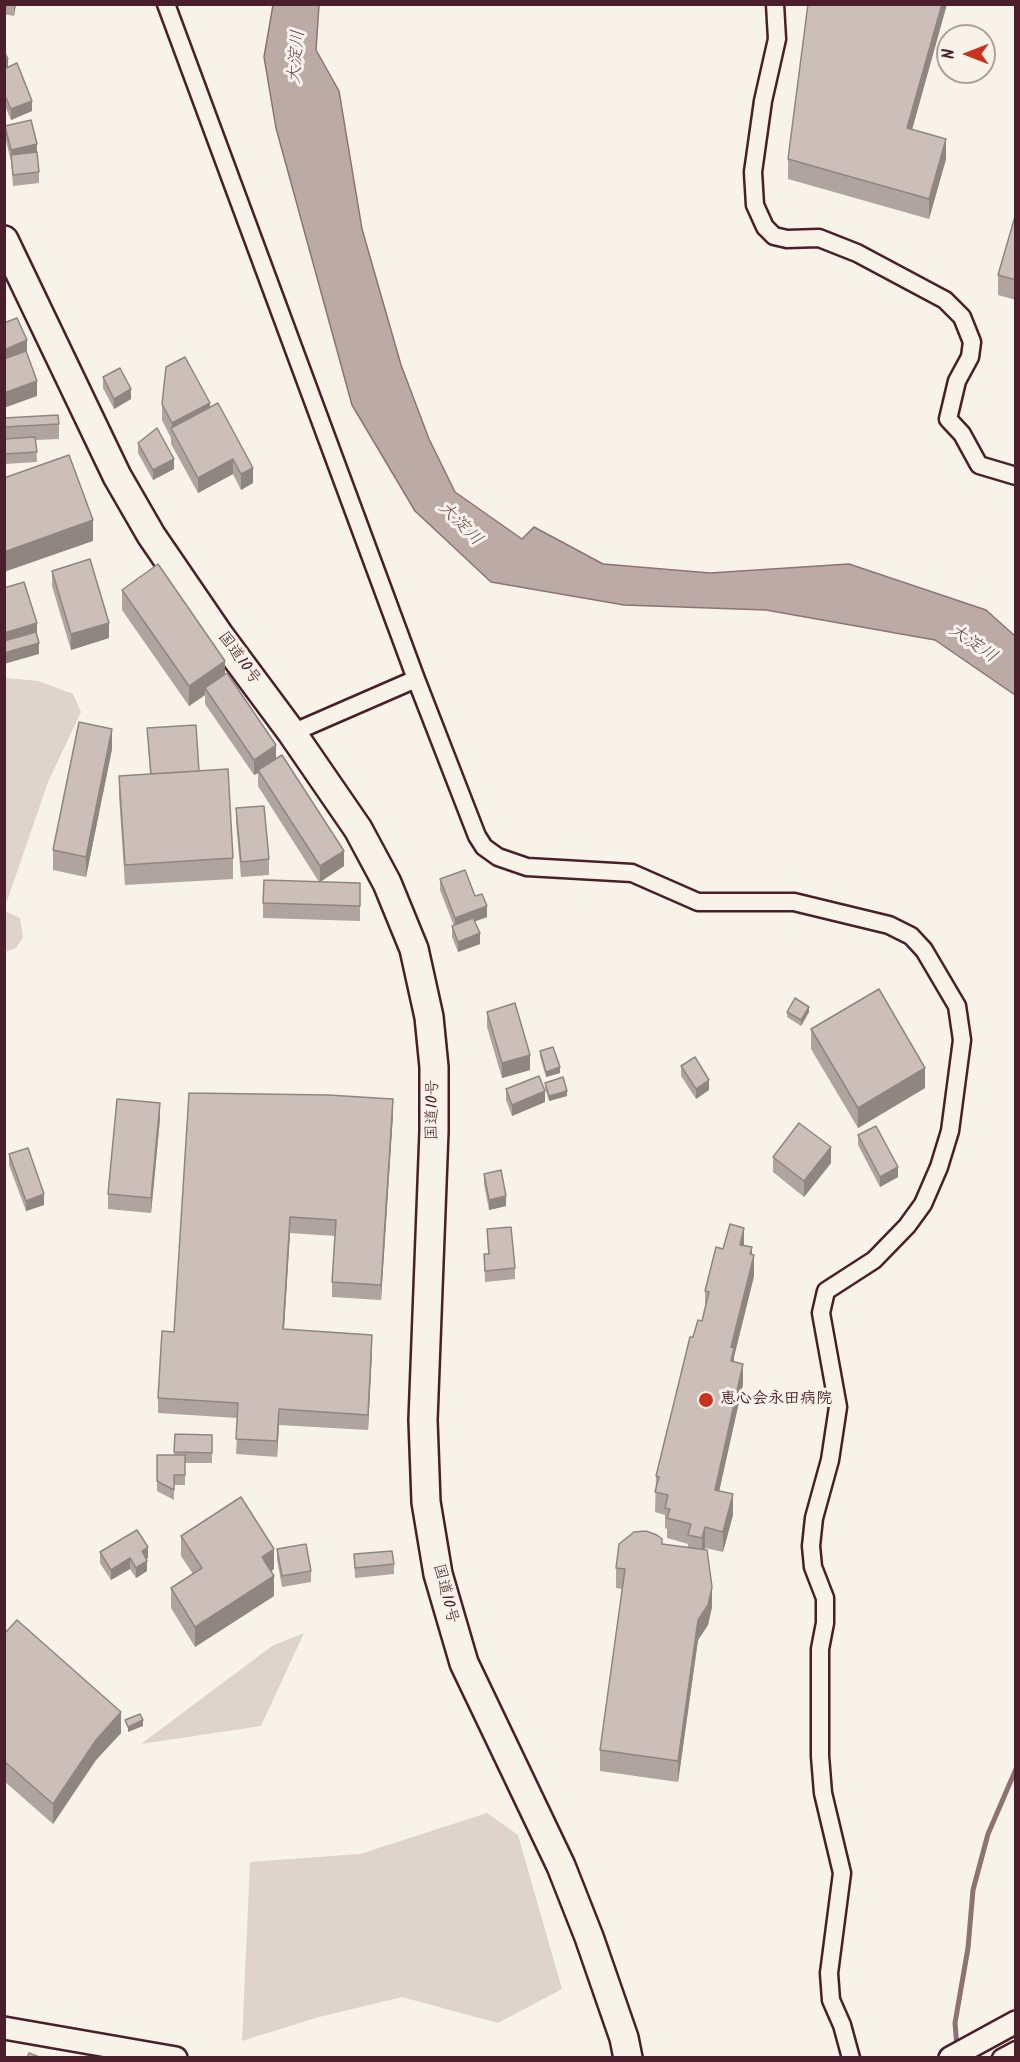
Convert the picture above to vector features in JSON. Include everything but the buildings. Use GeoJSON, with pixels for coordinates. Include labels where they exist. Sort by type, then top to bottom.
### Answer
{"type":"FeatureCollection","features":[{"type":"Feature","properties":{"kind":"highway","name":"国道10号"},"geometry":{"type":"LineString","coordinates":[[4,240],[89,422],[151,535],[358,829],[387,883],[414,950],[429,1017],[434,1067],[434,1131],[423,1420],[426,1502],[448,1614],[464,1663],[561,1866],[589,1937],[628,2058]]}},
{"type":"Feature","properties":{"kind":"street"},"geometry":{"type":"LineString","coordinates":[[166,4],[416,679],[477,836],[484,847],[498,857],[527,867],[632,873],[698,902],[794,902],[889,925],[911,936],[924,951],[957,1006],[962,1040],[950,1131],[939,1167],[923,1204],[907,1226],[874,1260],[826,1291],[821,1313],[838,1407],[830,1460],[814,1518],[811,1546],[813,1567],[825,1598],[820,1649],[822,1784],[842,1873],[829,1973],[831,2000],[842,2025],[851,2058]]}},
{"type":"Feature","properties":{"kind":"street"},"geometry":{"type":"LineString","coordinates":[[775,4],[777,39],[763,101],[753,172],[755,205],[765,227],[774,236],[787,239],[819,238],[857,254],[945,300],[962,317],[972,342],[970,357],[957,381],[948,419],[962,434],[979,465],[1016,476]]}},
{"type":"Feature","properties":{"kind":"street"},"geometry":{"type":"LineString","coordinates":[[292,733],[416,679]]}},
{"type":"Feature","properties":{"kind":"street"},"geometry":{"type":"LineString","coordinates":[[950,2058],[1016,2022]]}},
{"type":"Feature","properties":{"kind":"street"},"geometry":{"type":"LineString","coordinates":[[4,2028],[176,2058]]}},
{"type":"Feature","properties":{"kind":"street"},"geometry":{"type":"LineString","coordinates":[[1001,2058],[1016,2050]]}},
{"type":"Feature","properties":{"kind":"shaded area"},"geometry":{"type":"Polygon","coordinates":[[[5,678],[38,681],[73,694],[81,712],[48,782],[5,907],[5,678]]]}},
{"type":"Feature","properties":{"kind":"shaded area"},"geometry":{"type":"Polygon","coordinates":[[[5,911],[20,918],[23,938],[16,948],[5,952],[5,911]]]}},
{"type":"Feature","properties":{"kind":"shaded area"},"geometry":{"type":"Polygon","coordinates":[[[304,1633],[261,1726],[141,1744],[272,1646],[304,1633]]]}},
{"type":"Feature","properties":{"kind":"shaded area"},"geometry":{"type":"Polygon","coordinates":[[[487,1813],[518,1835],[562,1989],[498,2023],[402,1997],[319,2017],[242,2041],[250,1862],[360,1854],[487,1813]]]}},
{"type":"Feature","properties":{"kind":"water","name":"大淀川"},"geometry":{"type":"Polygon","coordinates":[[[273,5],[319,5],[316,50],[339,91],[362,229],[401,365],[429,439],[455,492],[522,539],[534,527],[603,564],[710,573],[849,564],[986,610],[1015,636],[1015,695],[935,640],[766,610],[624,605],[491,582],[415,511],[352,405],[276,128],[264,57],[273,5]]]}},
{"type":"Feature","properties":{"kind":"waterway"},"geometry":{"type":"LineString","coordinates":[[957,2047],[955,2023],[968,1948],[973,1890],[988,1834],[1016,1769]]}},
{"type":"Feature","properties":{"kind":"place","name":"恵心会永田病院"},"geometry":{"type":"Point","coordinates":[706,1400]}}]}
